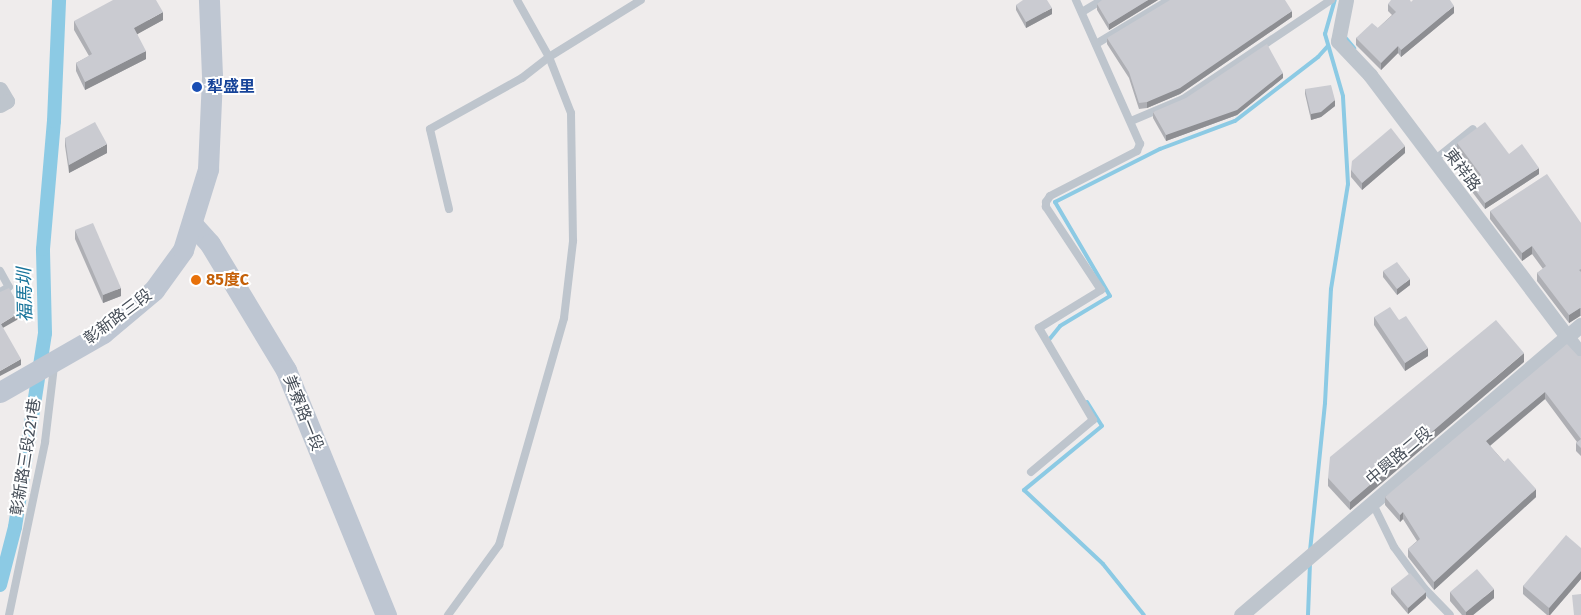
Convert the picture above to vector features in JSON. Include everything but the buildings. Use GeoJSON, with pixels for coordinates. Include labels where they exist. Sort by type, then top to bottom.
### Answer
{"type":"FeatureCollection","features":[{"type":"Feature","properties":{"kind":"street","name":"彰新路三段"},"geometry":{"type":"LineString","coordinates":[[0,392],[103,333],[154,290],[183,250],[193,225],[208,169],[212,76],[209,0]]}},
{"type":"Feature","properties":{"kind":"street","name":"東祥路"},"geometry":{"type":"LineString","coordinates":[[1346,0],[1338,40],[1438,158],[1566,338],[1581,356]]}},
{"type":"Feature","properties":{"kind":"street"},"geometry":{"type":"LineString","coordinates":[[0,89],[7,101],[0,104]]}},
{"type":"Feature","properties":{"kind":"street","name":"美寮路一段"},"geometry":{"type":"LineString","coordinates":[[193,225],[210,244],[286,370],[386,615]]}},
{"type":"Feature","properties":{"kind":"street","name":"中興路二段"},"geometry":{"type":"LineString","coordinates":[[1241,615],[1581,325]]}},
{"type":"Feature","properties":{"kind":"lane"},"geometry":{"type":"LineString","coordinates":[[448,615],[499,545],[564,318],[572,241],[571,114],[549,57],[517,0]]}},
{"type":"Feature","properties":{"kind":"lane"},"geometry":{"type":"LineString","coordinates":[[449,209],[430,129],[522,78],[549,57],[641,0]]}},
{"type":"Feature","properties":{"kind":"lane"},"geometry":{"type":"LineString","coordinates":[[1030,472],[1093,420],[1039,328],[1101,290],[1046,207],[1046,202],[1050,196],[1137,151],[1140,144],[1132,121],[1076,0]]}},
{"type":"Feature","properties":{"kind":"lane"},"geometry":{"type":"LineString","coordinates":[[1082,12],[1102,0]]}},
{"type":"Feature","properties":{"kind":"lane"},"geometry":{"type":"LineString","coordinates":[[1096,44],[1169,0]]}},
{"type":"Feature","properties":{"kind":"lane"},"geometry":{"type":"LineString","coordinates":[[1132,121],[1183,100],[1331,0]]}},
{"type":"Feature","properties":{"kind":"lane"},"geometry":{"type":"LineString","coordinates":[[1438,158],[1473,130]]}},
{"type":"Feature","properties":{"kind":"lane"},"geometry":{"type":"LineString","coordinates":[[0,270],[9,287],[0,292]]}},
{"type":"Feature","properties":{"kind":"lane","name":"彰新路三段221巷"},"geometry":{"type":"LineString","coordinates":[[9,615],[45,442],[54,361]]}},
{"type":"Feature","properties":{"kind":"lane"},"geometry":{"type":"LineString","coordinates":[[1372,502],[1394,547],[1424,588],[1450,615]]}},
{"type":"Feature","properties":{"kind":"waterway","name":"福馬圳"},"geometry":{"type":"LineString","coordinates":[[0,585],[15,527],[45,333],[43,249],[54,121],[59,0]]}},
{"type":"Feature","properties":{"kind":"waterway"},"geometry":{"type":"LineString","coordinates":[[1310,551],[1325,403],[1331,289],[1348,184],[1343,96],[1325,34],[1335,0]]}},
{"type":"Feature","properties":{"kind":"waterway"},"geometry":{"type":"LineString","coordinates":[[1344,36],[1354,48]]}},
{"type":"Feature","properties":{"kind":"waterway"},"geometry":{"type":"LineString","coordinates":[[1048,341],[1060,326],[1110,296],[1055,202],[1160,149],[1235,121],[1318,57],[1328,46]]}},
{"type":"Feature","properties":{"kind":"waterway"},"geometry":{"type":"LineString","coordinates":[[1087,402],[1102,426],[1024,490],[1103,564],[1144,615]]}},
{"type":"Feature","properties":{"kind":"waterway"},"geometry":{"type":"LineString","coordinates":[[1308,615],[1310,563]]}},
{"type":"Feature","properties":{"kind":"place","name":"犁盛里"},"geometry":{"type":"Point","coordinates":[197,87]}},
{"type":"Feature","properties":{"kind":"place","name":"85度C"},"geometry":{"type":"Point","coordinates":[196,280]}}]}
